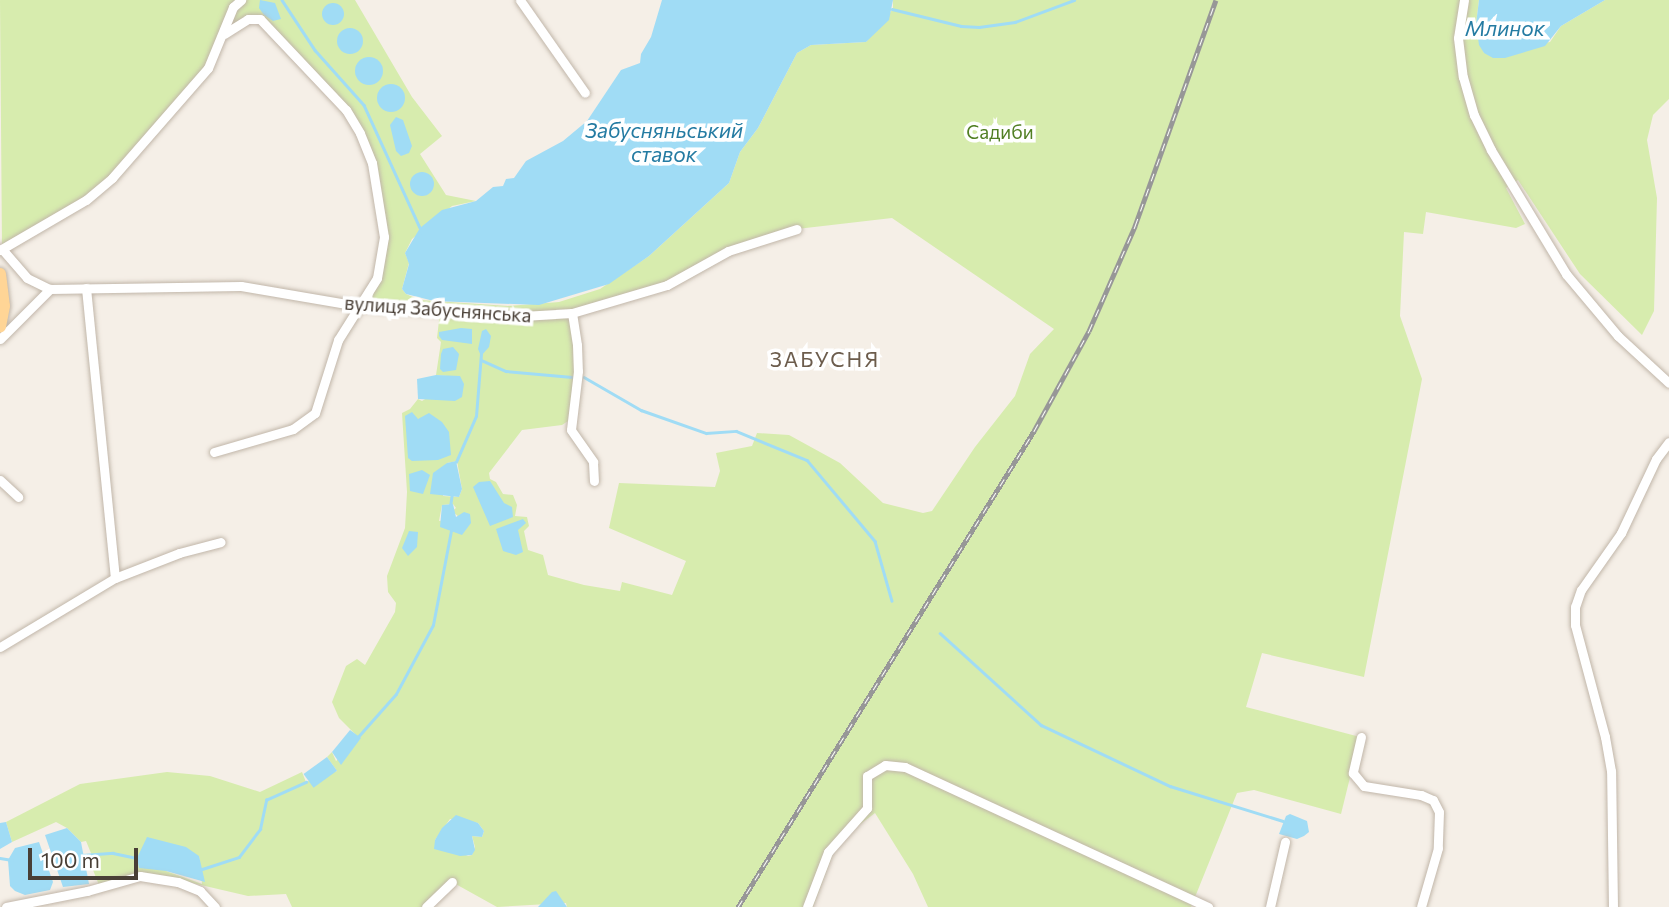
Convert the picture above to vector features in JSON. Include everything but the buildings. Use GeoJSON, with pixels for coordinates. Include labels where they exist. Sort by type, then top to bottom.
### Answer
{"type":"FeatureCollection","features":[{"type":"Feature","properties":{"kind":"main road"},"geometry":{"type":"LineString","coordinates":[[0,274],[4,306],[0,327]]}},
{"type":"Feature","properties":{"kind":"street"},"geometry":{"type":"LineString","coordinates":[[0,339],[50,289],[27,278],[1,249],[86,200],[112,178],[208,68],[233,7],[240,0]]}},
{"type":"Feature","properties":{"kind":"street"},"geometry":{"type":"LineString","coordinates":[[520,0],[584,93]]}},
{"type":"Feature","properties":{"kind":"street"},"geometry":{"type":"LineString","coordinates":[[1464,0],[1458,38],[1462,77],[1491,150],[1566,274],[1618,335],[1669,383]]}},
{"type":"Feature","properties":{"kind":"street"},"geometry":{"type":"LineString","coordinates":[[214,452],[267,438],[310,419],[320,406],[338,340],[377,278],[384,237],[376,176],[360,133],[346,110],[265,22],[248,19],[224,34]]}},
{"type":"Feature","properties":{"kind":"street","name":"вулиця Забуснянська"},"geometry":{"type":"LineString","coordinates":[[50,289],[241,286],[358,306],[522,316],[572,313],[667,285],[728,250],[797,229]]}},
{"type":"Feature","properties":{"kind":"street"},"geometry":{"type":"LineString","coordinates":[[86,288],[115,578]]}},
{"type":"Feature","properties":{"kind":"street"},"geometry":{"type":"LineString","coordinates":[[572,313],[578,345],[578,371],[571,430],[593,462],[594,481]]}},
{"type":"Feature","properties":{"kind":"street"},"geometry":{"type":"LineString","coordinates":[[1613,907],[1611,771],[1605,737],[1575,625],[1575,607],[1581,590],[1621,533],[1656,459],[1669,442]]}},
{"type":"Feature","properties":{"kind":"street"},"geometry":{"type":"LineString","coordinates":[[0,480],[18,497]]}},
{"type":"Feature","properties":{"kind":"street"},"geometry":{"type":"LineString","coordinates":[[0,647],[115,578],[179,553],[221,542]]}},
{"type":"Feature","properties":{"kind":"street"},"geometry":{"type":"LineString","coordinates":[[1360,737],[1353,773],[1364,786],[1421,795],[1433,800],[1439,812],[1438,848],[1421,907]]}},
{"type":"Feature","properties":{"kind":"street"},"geometry":{"type":"LineString","coordinates":[[807,907],[828,852],[867,808],[867,776],[885,765],[905,767],[1207,906]]}},
{"type":"Feature","properties":{"kind":"street"},"geometry":{"type":"LineString","coordinates":[[1270,907],[1285,842]]}},
{"type":"Feature","properties":{"kind":"street"},"geometry":{"type":"LineString","coordinates":[[6,907],[87,891],[140,876],[158,877],[200,891],[215,907]]}},
{"type":"Feature","properties":{"kind":"street"},"geometry":{"type":"LineString","coordinates":[[426,907],[452,882]]}},
{"type":"Feature","properties":{"kind":"green space","name":"Садиби"},"geometry":{"type":"Polygon","coordinates":[[[0,0],[355,0],[412,97],[442,136],[420,154],[446,195],[476,201],[452,206],[412,239],[405,253],[409,263],[402,289],[406,294],[420,300],[508,306],[559,302],[600,289],[649,256],[729,183],[740,152],[758,128],[797,53],[811,45],[866,42],[893,9],[893,0],[1479,0],[1476,24],[1484,53],[1550,42],[1561,26],[1605,0],[1669,0],[1669,99],[1653,115],[1647,140],[1657,198],[1654,311],[1642,335],[1580,274],[1518,180],[1506,188],[1525,224],[1516,228],[1426,212],[1423,234],[1404,232],[1400,316],[1422,379],[1364,677],[1262,653],[1246,707],[1360,737],[1341,814],[1254,790],[1237,793],[1191,907],[928,907],[913,874],[875,813],[854,829],[833,854],[813,907],[567,907],[566,903],[497,907],[452,882],[426,907],[292,907],[286,894],[248,896],[158,875],[99,885],[93,870],[95,863],[86,841],[81,842],[67,828],[56,822],[12,842],[6,822],[80,784],[167,772],[210,776],[260,792],[302,772],[306,782],[337,771],[327,757],[332,752],[336,761],[360,739],[339,718],[332,702],[346,666],[357,659],[365,665],[395,612],[396,603],[388,592],[387,576],[405,528],[407,492],[402,413],[410,409],[418,399],[422,401],[460,377],[436,375],[441,342],[437,338],[440,312],[358,306],[368,294],[382,259],[379,191],[353,120],[260,19],[224,34],[216,54],[95,194],[2,249],[0,0]],[[892,218],[797,229],[728,251],[667,285],[572,313],[577,337],[571,419],[562,425],[522,430],[489,473],[490,479],[496,482],[503,494],[513,495],[517,505],[515,516],[527,517],[529,526],[524,531],[528,550],[543,555],[548,575],[620,591],[622,582],[672,595],[686,561],[609,528],[619,483],[715,487],[720,471],[716,453],[752,446],[757,433],[789,435],[840,463],[883,503],[923,513],[932,511],[975,447],[1015,396],[1030,354],[1054,329],[892,218]],[[457,461],[447,463],[443,496],[459,497],[462,489],[457,461]],[[453,504],[442,505],[439,521],[459,517],[452,511],[456,508],[453,504]],[[450,819],[435,840],[468,856],[472,855],[475,847],[472,836],[482,837],[484,831],[478,823],[450,819]],[[199,856],[166,871],[202,884],[199,856]]]}},
{"type":"Feature","properties":{"kind":"water"},"geometry":{"type":"Polygon","coordinates":[[[260,0],[275,3],[281,19],[273,21],[264,15],[259,8],[260,0]]]}},
{"type":"Feature","properties":{"kind":"water","name":"Забусняньський ставок"},"geometry":{"type":"Polygon","coordinates":[[[662,0],[893,0],[889,20],[866,42],[811,45],[797,53],[758,128],[740,152],[729,183],[649,256],[609,284],[539,305],[434,301],[406,294],[402,289],[409,264],[405,253],[420,228],[442,210],[476,201],[493,187],[503,186],[506,179],[514,178],[526,161],[563,141],[587,121],[621,70],[640,63],[662,0]]]}},
{"type":"Feature","properties":{"kind":"water","name":"Млинок"},"geometry":{"type":"Polygon","coordinates":[[[1479,0],[1605,0],[1561,26],[1545,46],[1505,58],[1493,58],[1484,53],[1479,45],[1476,24],[1479,0]]]}},
{"type":"Feature","properties":{"kind":"water"},"geometry":{"type":"Polygon","coordinates":[[[333,3],[341,6],[344,14],[341,22],[333,25],[325,22],[322,14],[325,6],[333,3]]]}},
{"type":"Feature","properties":{"kind":"water"},"geometry":{"type":"Polygon","coordinates":[[[350,28],[360,31],[363,41],[360,51],[350,54],[340,51],[337,41],[340,31],[350,28]]]}},
{"type":"Feature","properties":{"kind":"water"},"geometry":{"type":"Polygon","coordinates":[[[369,57],[379,61],[383,71],[379,81],[369,85],[359,81],[355,71],[359,61],[369,57]]]}},
{"type":"Feature","properties":{"kind":"water"},"geometry":{"type":"Polygon","coordinates":[[[391,84],[401,88],[405,98],[401,108],[391,112],[381,108],[377,98],[381,88],[391,84]]]}},
{"type":"Feature","properties":{"kind":"water"},"geometry":{"type":"Polygon","coordinates":[[[396,117],[403,120],[412,146],[409,153],[401,156],[396,151],[390,125],[396,117]]]}},
{"type":"Feature","properties":{"kind":"water"},"geometry":{"type":"Polygon","coordinates":[[[422,172],[431,175],[434,184],[431,193],[422,196],[413,193],[410,184],[413,175],[422,172]]]}},
{"type":"Feature","properties":{"kind":"water"},"geometry":{"type":"Polygon","coordinates":[[[472,329],[472,344],[442,340],[439,336],[439,332],[472,329]]]}},
{"type":"Feature","properties":{"kind":"water"},"geometry":{"type":"Polygon","coordinates":[[[486,329],[491,336],[489,347],[481,356],[478,349],[482,331],[486,329]]]}},
{"type":"Feature","properties":{"kind":"water"},"geometry":{"type":"Polygon","coordinates":[[[453,347],[459,354],[456,370],[443,372],[440,369],[443,349],[453,347]]]}},
{"type":"Feature","properties":{"kind":"water"},"geometry":{"type":"Polygon","coordinates":[[[436,375],[460,376],[464,384],[462,397],[455,401],[418,399],[417,379],[436,375]]]}},
{"type":"Feature","properties":{"kind":"water"},"geometry":{"type":"Polygon","coordinates":[[[412,412],[418,419],[429,413],[442,422],[449,432],[451,455],[438,460],[412,461],[408,458],[405,416],[412,412]]]}},
{"type":"Feature","properties":{"kind":"water"},"geometry":{"type":"Polygon","coordinates":[[[456,461],[462,489],[459,497],[430,494],[433,473],[447,463],[456,461]]]}},
{"type":"Feature","properties":{"kind":"water"},"geometry":{"type":"Polygon","coordinates":[[[422,470],[430,475],[423,494],[410,491],[409,474],[422,470]]]}},
{"type":"Feature","properties":{"kind":"water"},"geometry":{"type":"Polygon","coordinates":[[[490,481],[504,503],[512,507],[513,517],[490,526],[473,487],[479,482],[490,481]]]}},
{"type":"Feature","properties":{"kind":"water"},"geometry":{"type":"Polygon","coordinates":[[[453,504],[456,517],[464,512],[470,514],[471,523],[462,535],[440,527],[442,505],[453,504]]]}},
{"type":"Feature","properties":{"kind":"water"},"geometry":{"type":"Polygon","coordinates":[[[523,519],[526,523],[518,530],[523,552],[516,555],[503,551],[496,529],[523,519]]]}},
{"type":"Feature","properties":{"kind":"water"},"geometry":{"type":"Polygon","coordinates":[[[409,531],[418,532],[417,547],[408,556],[402,548],[409,531]]]}},
{"type":"Feature","properties":{"kind":"water"},"geometry":{"type":"Polygon","coordinates":[[[350,730],[361,738],[341,765],[332,752],[350,730]]]}},
{"type":"Feature","properties":{"kind":"water"},"geometry":{"type":"Polygon","coordinates":[[[327,757],[337,771],[314,788],[304,774],[327,757]]]}},
{"type":"Feature","properties":{"kind":"water"},"geometry":{"type":"Polygon","coordinates":[[[1290,814],[1307,821],[1309,832],[1297,839],[1279,834],[1286,816],[1290,814]]]}},
{"type":"Feature","properties":{"kind":"water"},"geometry":{"type":"Polygon","coordinates":[[[456,815],[478,823],[484,831],[482,837],[472,836],[475,850],[472,855],[460,856],[434,849],[435,840],[442,828],[456,815]]]}},
{"type":"Feature","properties":{"kind":"water"},"geometry":{"type":"Polygon","coordinates":[[[6,822],[12,842],[0,849],[0,823],[6,822]]]}},
{"type":"Feature","properties":{"kind":"water"},"geometry":{"type":"Polygon","coordinates":[[[67,828],[81,842],[89,884],[63,887],[45,835],[67,828]]]}},
{"type":"Feature","properties":{"kind":"water"},"geometry":{"type":"Polygon","coordinates":[[[147,837],[186,847],[199,856],[205,882],[166,871],[139,868],[137,858],[147,837]]]}},
{"type":"Feature","properties":{"kind":"water"},"geometry":{"type":"Polygon","coordinates":[[[39,842],[53,882],[50,890],[25,895],[10,886],[8,860],[15,848],[39,842]]]}},
{"type":"Feature","properties":{"kind":"water"},"geometry":{"type":"Polygon","coordinates":[[[556,891],[567,907],[538,907],[552,892],[556,891]]]}},
{"type":"Feature","properties":{"kind":"waterway"},"geometry":{"type":"LineString","coordinates":[[282,0],[315,50],[364,105],[422,232]]}},
{"type":"Feature","properties":{"kind":"waterway"},"geometry":{"type":"LineString","coordinates":[[892,9],[961,26],[979,27],[1015,22],[1074,0]]}},
{"type":"Feature","properties":{"kind":"waterway"},"geometry":{"type":"LineString","coordinates":[[456,462],[476,416],[481,354]]}},
{"type":"Feature","properties":{"kind":"waterway"},"geometry":{"type":"LineString","coordinates":[[481,360],[506,371],[572,377]]}},
{"type":"Feature","properties":{"kind":"waterway"},"geometry":{"type":"LineString","coordinates":[[584,377],[641,410],[706,433],[736,431],[807,460],[875,541],[892,601]]}},
{"type":"Feature","properties":{"kind":"waterway"},"geometry":{"type":"LineString","coordinates":[[450,507],[452,492]]}},
{"type":"Feature","properties":{"kind":"waterway"},"geometry":{"type":"LineString","coordinates":[[356,739],[396,694],[433,625],[451,531]]}},
{"type":"Feature","properties":{"kind":"waterway"},"geometry":{"type":"LineString","coordinates":[[940,633],[1041,725],[1170,786],[1283,821]]}},
{"type":"Feature","properties":{"kind":"waterway"},"geometry":{"type":"LineString","coordinates":[[199,870],[239,857],[260,829],[266,800],[306,782]]}},
{"type":"Feature","properties":{"kind":"waterway"},"geometry":{"type":"LineString","coordinates":[[82,855],[113,853],[137,858]]}},
{"type":"Feature","properties":{"kind":"waterway"},"geometry":{"type":"LineString","coordinates":[[0,858],[12,860]]}},
{"type":"Feature","properties":{"kind":"railway"},"geometry":{"type":"LineString","coordinates":[[738,907],[1034,431],[1089,331],[1135,226],[1216,0]]}},
{"type":"Feature","properties":{"kind":"district","name":"ЗАБУСНЯ"},"geometry":{"type":"Point","coordinates":[825,359]}}]}
